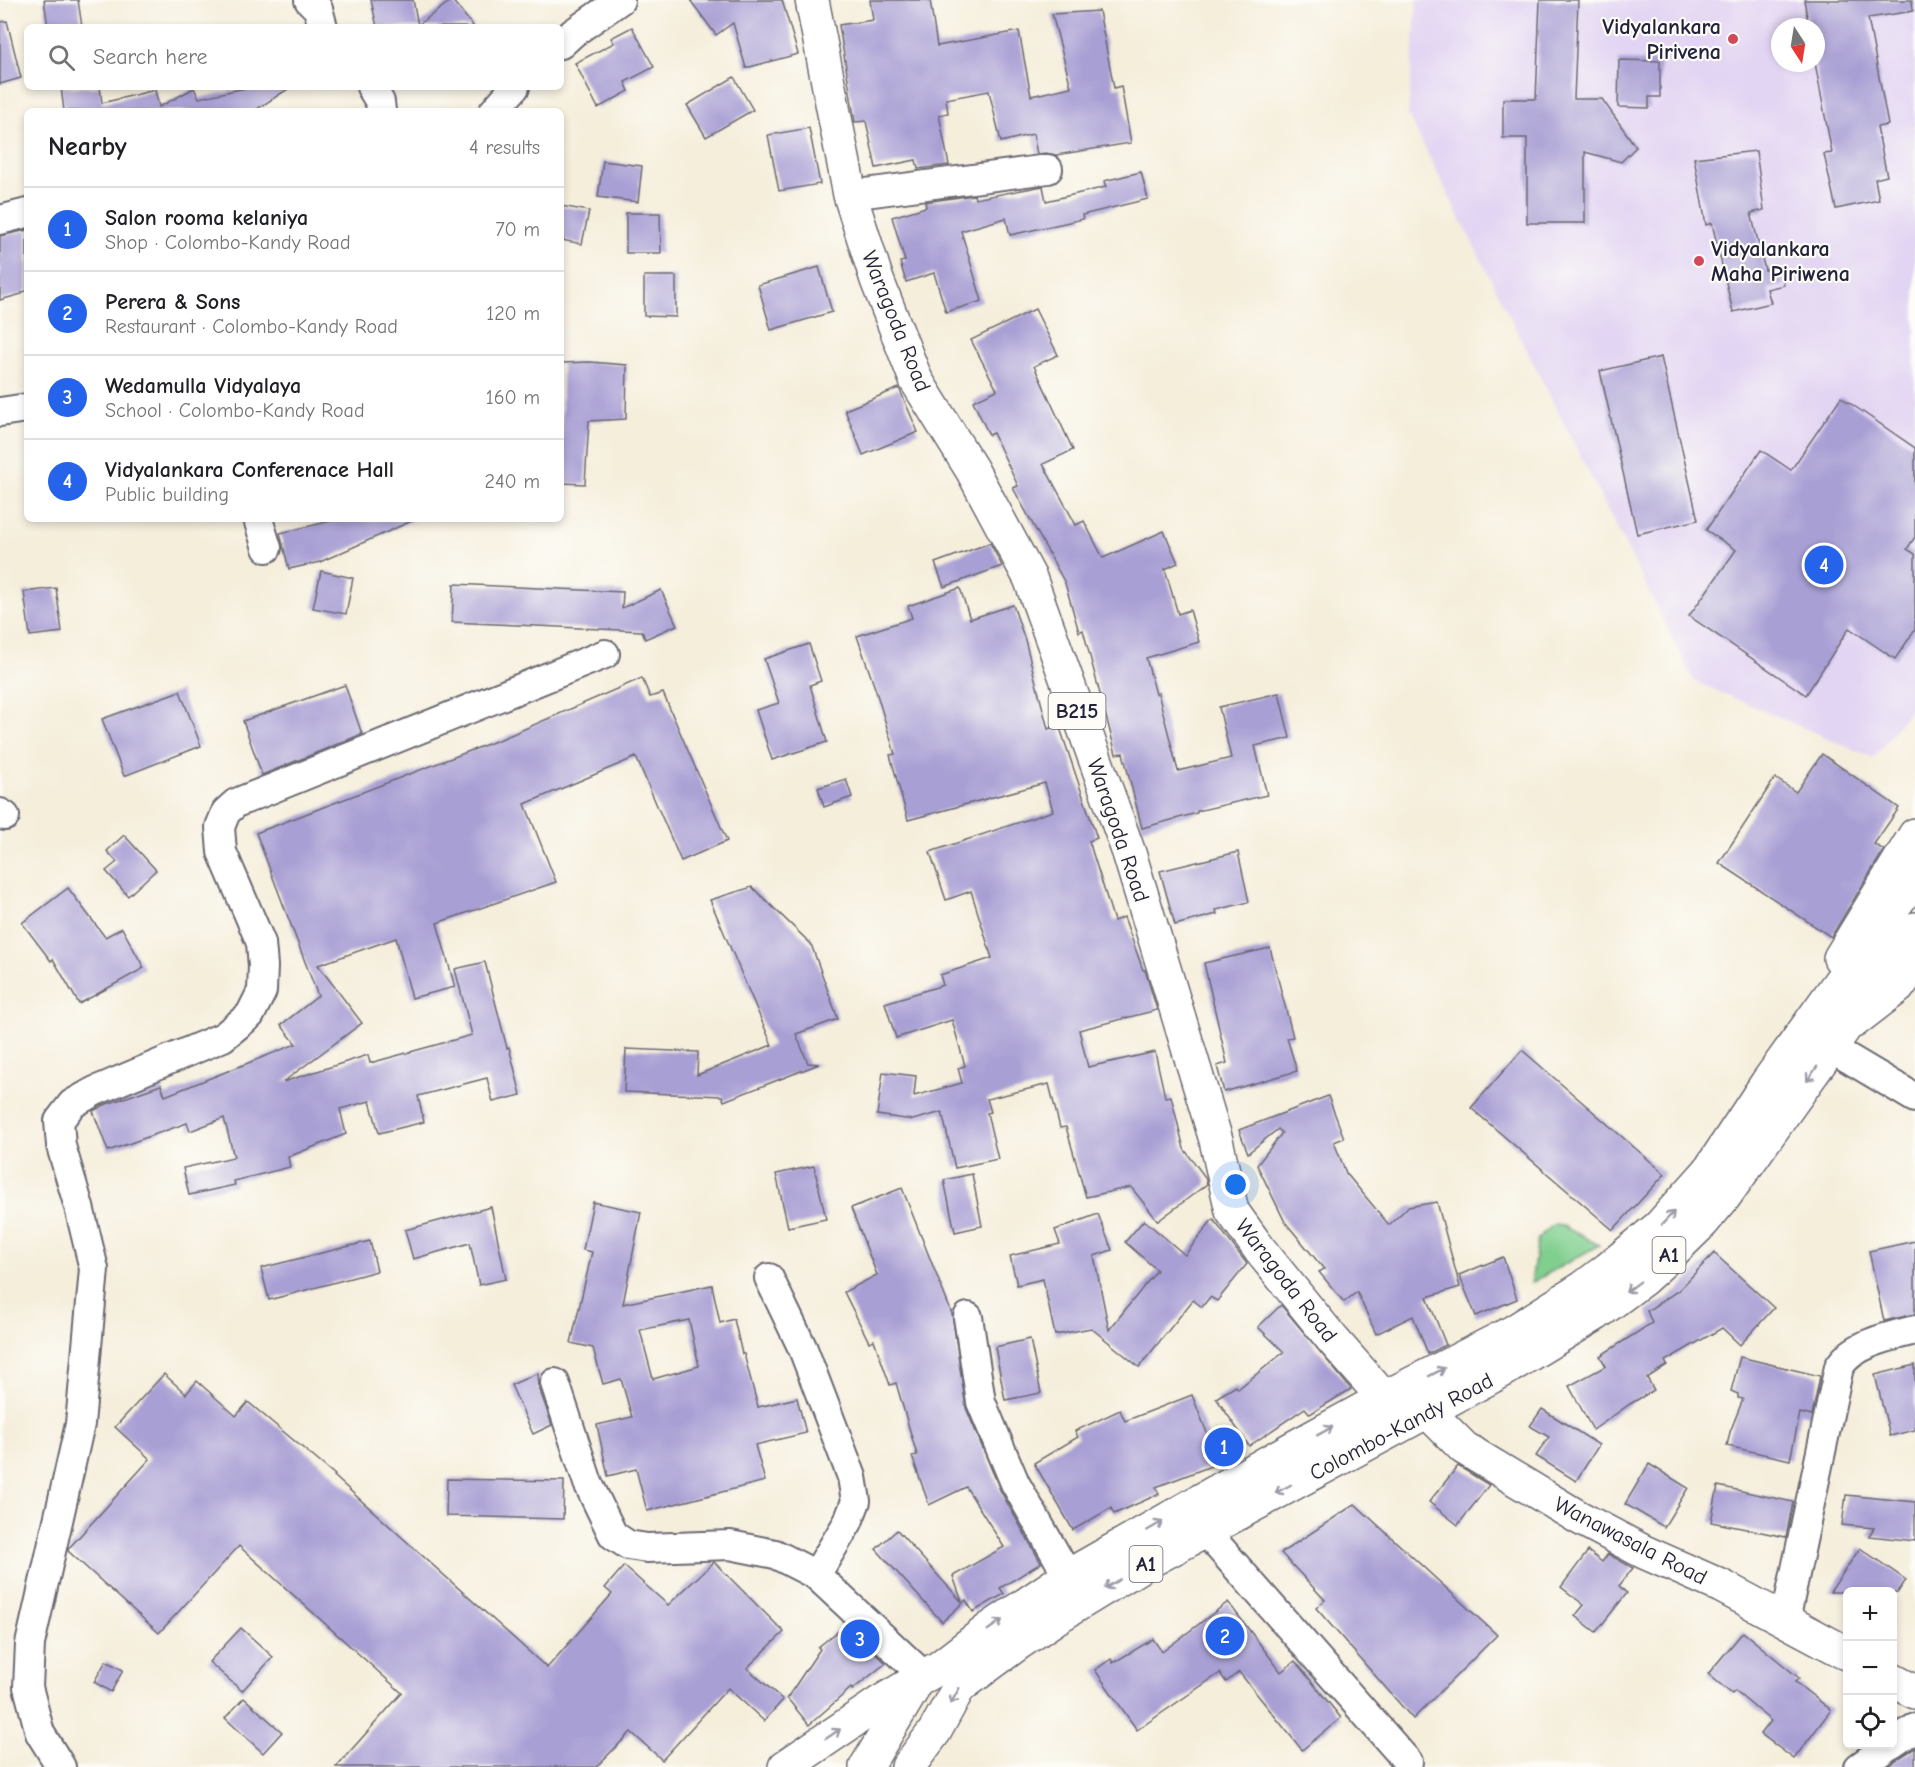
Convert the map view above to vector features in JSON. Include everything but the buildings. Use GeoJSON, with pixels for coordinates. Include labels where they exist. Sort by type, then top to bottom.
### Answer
{"type":"FeatureCollection","features":[{"type":"Feature","properties":{"kind":"main road","name":"Waragoda Road"},"geometry":{"type":"LineString","coordinates":[[812,0],[850,195],[877,280],[916,380],[972,470],[1030,578],[1129,853],[1216,1140],[1232,1211],[1260,1250],[1333,1340],[1384,1398]]}},
{"type":"Feature","properties":{"kind":"main road"},"geometry":{"type":"LineString","coordinates":[[1788,1054],[1810,1004],[1915,835]]}},
{"type":"Feature","properties":{"kind":"main road","name":"A1"},"geometry":{"type":"LineString","coordinates":[[1839,1037],[1906,916],[1915,877]]}},
{"type":"Feature","properties":{"kind":"main road","name":"A1"},"geometry":{"type":"LineString","coordinates":[[1788,1054],[1906,916]]}},
{"type":"Feature","properties":{"kind":"main road"},"geometry":{"type":"LineString","coordinates":[[1839,1037],[1898,987],[1915,964]]}},
{"type":"Feature","properties":{"kind":"main road","name":"Colombo-Kandy Road"},"geometry":{"type":"LineString","coordinates":[[908,1767],[935,1731],[959,1688],[1054,1619],[1144,1564],[1512,1365],[1619,1297],[1662,1263],[1704,1222],[1839,1037]]}},
{"type":"Feature","properties":{"kind":"main road","name":"Colombo-Kandy Road"},"geometry":{"type":"LineString","coordinates":[[785,1767],[882,1701],[940,1667],[987,1630],[1068,1576],[1384,1398],[1513,1332],[1583,1288],[1659,1227],[1708,1171],[1788,1054]]}},
{"type":"Feature","properties":{"kind":"main road"},"geometry":{"type":"LineString","coordinates":[[1384,1398],[1426,1410]]}},
{"type":"Feature","properties":{"kind":"main road","name":"Wanawasala Road"},"geometry":{"type":"LineString","coordinates":[[1426,1410],[1464,1448],[1578,1516],[1644,1552],[1721,1586],[1843,1651]]}},
{"type":"Feature","properties":{"kind":"main road"},"geometry":{"type":"LineString","coordinates":[[866,1767],[918,1679]]}},
{"type":"Feature","properties":{"kind":"main road"},"geometry":{"type":"LineString","coordinates":[[1897,1682],[1915,1692]]}},
{"type":"Feature","properties":{"kind":"street"},"geometry":{"type":"LineString","coordinates":[[309,0],[318,9],[322,24]]}},
{"type":"Feature","properties":{"kind":"street"},"geometry":{"type":"LineString","coordinates":[[564,41],[620,0]]}},
{"type":"Feature","properties":{"kind":"street"},"geometry":{"type":"LineString","coordinates":[[373,90],[381,108]]}},
{"type":"Feature","properties":{"kind":"street"},"geometry":{"type":"LineString","coordinates":[[497,108],[512,90]]}},
{"type":"Feature","properties":{"kind":"street"},"geometry":{"type":"LineString","coordinates":[[850,195],[1048,170]]}},
{"type":"Feature","properties":{"kind":"street"},"geometry":{"type":"LineString","coordinates":[[0,220],[24,214]]}},
{"type":"Feature","properties":{"kind":"street"},"geometry":{"type":"LineString","coordinates":[[0,412],[24,408]]}},
{"type":"Feature","properties":{"kind":"street"},"geometry":{"type":"LineString","coordinates":[[259,522],[267,548]]}},
{"type":"Feature","properties":{"kind":"street"},"geometry":{"type":"LineString","coordinates":[[61,1767],[40,1733],[28,1687],[30,1644],[80,1424],[94,1269],[61,1146],[59,1121],[72,1104],[95,1091],[223,1037],[250,1015],[262,991],[261,943],[222,852],[219,827],[226,812],[236,803],[605,654]]}},
{"type":"Feature","properties":{"kind":"street"},"geometry":{"type":"LineString","coordinates":[[1839,1037],[1915,1098]]}},
{"type":"Feature","properties":{"kind":"street"},"geometry":{"type":"LineString","coordinates":[[769,1278],[807,1360],[852,1477],[856,1502],[848,1522],[816,1575]]}},
{"type":"Feature","properties":{"kind":"street"},"geometry":{"type":"LineString","coordinates":[[968,1317],[981,1402],[1015,1483],[1068,1576]]}},
{"type":"Feature","properties":{"kind":"street"},"geometry":{"type":"LineString","coordinates":[[1785,1620],[1839,1367],[1845,1356],[1857,1348],[1915,1330]]}},
{"type":"Feature","properties":{"kind":"street"},"geometry":{"type":"LineString","coordinates":[[555,1383],[588,1483],[613,1535],[628,1545],[647,1548],[730,1545],[775,1554],[816,1575],[918,1679]]}},
{"type":"Feature","properties":{"kind":"street"},"geometry":{"type":"LineString","coordinates":[[1205,1531],[1408,1762]]}},
{"type":"Feature","properties":{"kind":"street"},"geometry":{"type":"LineString","coordinates":[[1897,1741],[1915,1728]]}},
{"type":"Feature","properties":{"kind":"street"},"geometry":{"type":"LineString","coordinates":[[1860,1767],[1885,1749]]}},
{"type":"Feature","properties":{"kind":"shaded area","name":"Vidyalankara Maha Piriwena"},"geometry":{"type":"Polygon","coordinates":[[[1417,0],[1915,0],[1915,703],[1874,758],[1694,681],[1408,115],[1417,0]]]}},
{"type":"Feature","properties":{"kind":"green space"},"geometry":{"type":"Polygon","coordinates":[[[1553,1225],[1563,1226],[1599,1245],[1531,1283],[1538,1238],[1553,1225]]]}},
{"type":"Feature","properties":{"kind":"place","name":"Vidyalankara Pirivena"},"geometry":{"type":"Point","coordinates":[1733,39]}},
{"type":"Feature","properties":{"kind":"place","name":"Vidyalankara Maha Piriwena"},"geometry":{"type":"Point","coordinates":[1699,261]}},
{"type":"Feature","properties":{"kind":"place","name":"Vidyalankara Conferenace Hall"},"geometry":{"type":"Point","coordinates":[1824,565]}},
{"type":"Feature","properties":{"kind":"place","name":"Salon rooma kelaniya"},"geometry":{"type":"Point","coordinates":[1224,1447]}},
{"type":"Feature","properties":{"kind":"place","name":"Perera & Sons"},"geometry":{"type":"Point","coordinates":[1225,1636]}},
{"type":"Feature","properties":{"kind":"place","name":"Wedamulla Vidyalaya"},"geometry":{"type":"Point","coordinates":[860,1639]}}]}
